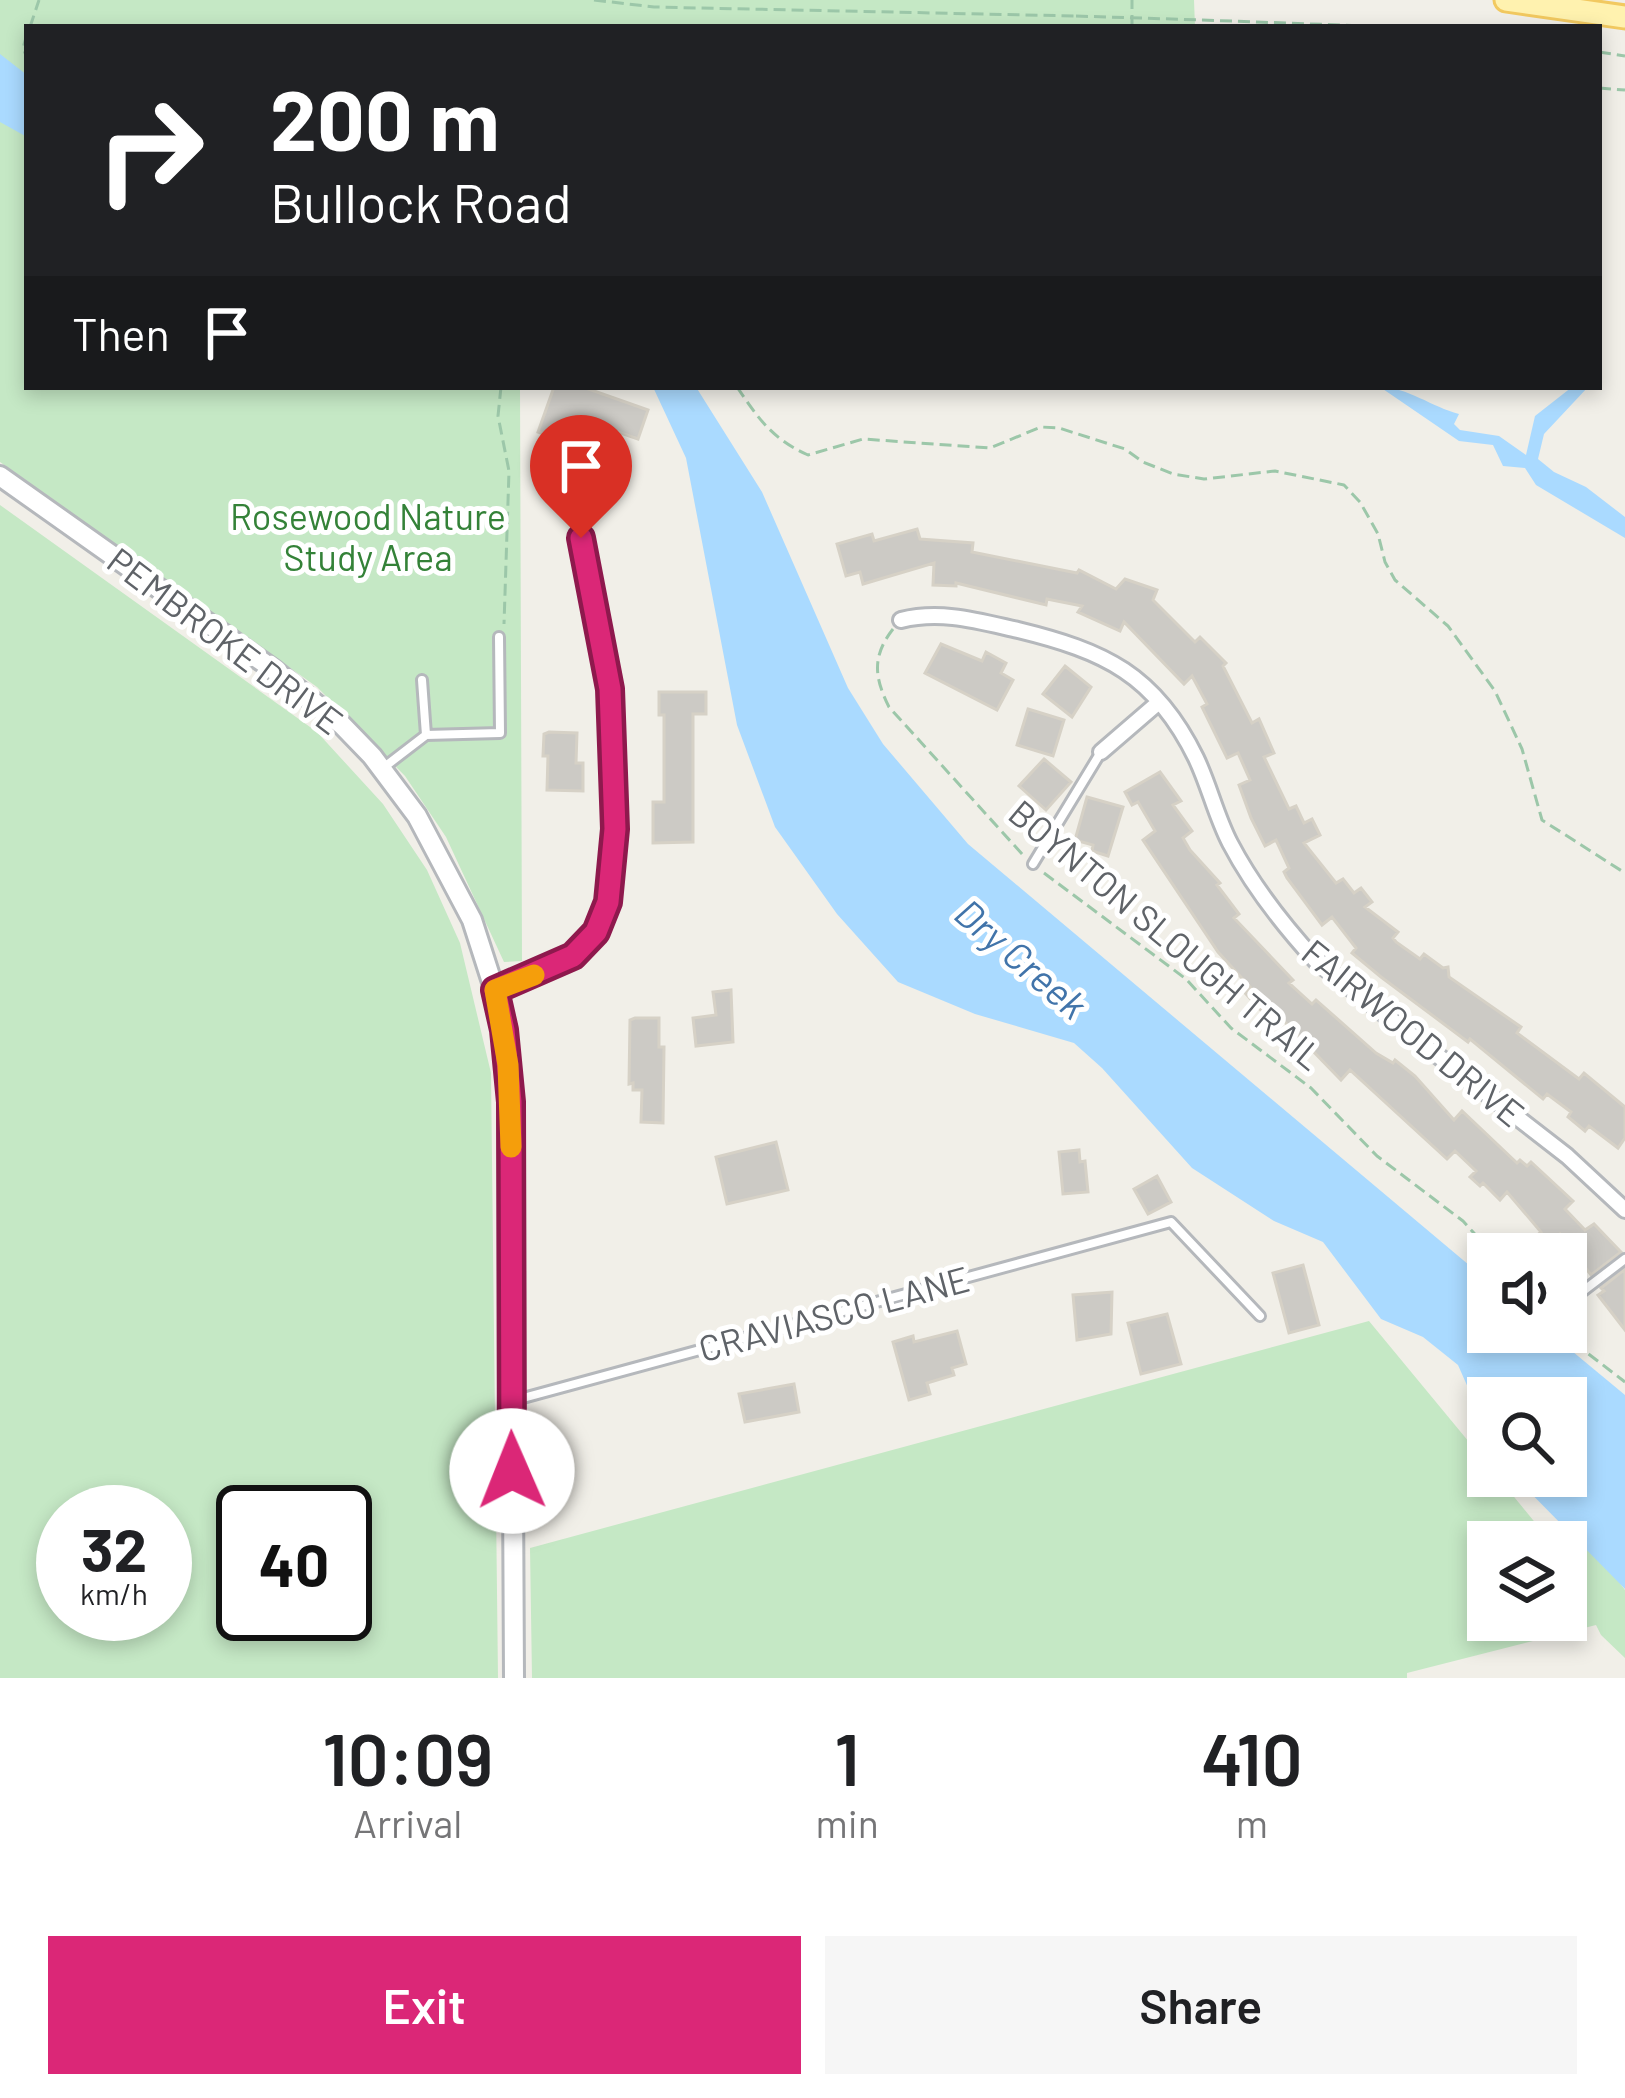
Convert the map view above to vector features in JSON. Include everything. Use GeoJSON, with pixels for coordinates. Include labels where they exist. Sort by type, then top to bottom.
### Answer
{"type":"FeatureCollection","features":[{"type":"Feature","properties":{"kind":"main road"},"geometry":{"type":"LineString","coordinates":[[1506,0],[1625,17]]}},
{"type":"Feature","properties":{"kind":"street","name":"PEMBROKE DRIVE"},"geometry":{"type":"LineString","coordinates":[[0,476],[310,696],[382,769],[417,816],[457,886],[495,990],[511,1102],[514,1678]]}},
{"type":"Feature","properties":{"kind":"street","name":"FAIRWOOD DRIVE"},"geometry":{"type":"LineString","coordinates":[[901,620],[922,615],[970,619],[1089,649],[1135,678],[1159,702],[1196,759],[1228,840],[1281,923],[1316,961],[1567,1156],[1625,1210]]}},
{"type":"Feature","properties":{"kind":"street"},"geometry":{"type":"LineString","coordinates":[[1101,752],[1159,702]]}},
{"type":"Feature","properties":{"kind":"lane"},"geometry":{"type":"LineString","coordinates":[[495,990],[573,956],[596,932],[608,902],[615,829],[610,689],[581,538]]}},
{"type":"Feature","properties":{"kind":"lane"},"geometry":{"type":"LineString","coordinates":[[382,769],[426,735],[500,733],[499,637]]}},
{"type":"Feature","properties":{"kind":"lane"},"geometry":{"type":"LineString","coordinates":[[422,680],[426,735]]}},
{"type":"Feature","properties":{"kind":"lane"},"geometry":{"type":"LineString","coordinates":[[1033,864],[1101,752]]}},
{"type":"Feature","properties":{"kind":"lane","name":"CRAVIASCO LANE"},"geometry":{"type":"LineString","coordinates":[[511,1401],[1171,1222],[1260,1316]]}},
{"type":"Feature","properties":{"kind":"lane"},"geometry":{"type":"LineString","coordinates":[[1587,1288],[1625,1259]]}},
{"type":"Feature","properties":{"kind":"path"},"geometry":{"type":"LineString","coordinates":[[594,0],[654,7],[1312,24]]}},
{"type":"Feature","properties":{"kind":"path"},"geometry":{"type":"LineString","coordinates":[[501,390],[498,416],[509,471],[504,624]]}},
{"type":"Feature","properties":{"kind":"path"},"geometry":{"type":"LineString","coordinates":[[739,390],[760,424],[779,441],[808,455],[863,440],[989,448],[1041,428],[1059,428],[1124,449],[1143,463],[1173,474],[1204,479],[1275,471],[1344,485],[1378,534],[1394,580],[1448,626],[1495,692],[1522,749],[1542,820],[1625,873]]}},
{"type":"Feature","properties":{"kind":"path","name":"BOYNTON SLOUGH TRAIL"},"geometry":{"type":"LineString","coordinates":[[901,620],[878,647],[878,678],[889,707],[1004,838],[1186,979],[1231,1028],[1311,1088],[1377,1156],[1474,1233]]}},
{"type":"Feature","properties":{"kind":"path"},"geometry":{"type":"LineString","coordinates":[[1587,1353],[1625,1382]]}},
{"type":"Feature","properties":{"kind":"green space","name":"Rosewood Nature Study Area"},"geometry":{"type":"Polygon","coordinates":[[[0,0],[1194,0],[1195,24],[24,24],[24,390],[520,390],[522,961],[504,962],[446,837],[405,776],[317,687],[0,462],[0,0]]]}},
{"type":"Feature","properties":{"kind":"green space"},"geometry":{"type":"Polygon","coordinates":[[[0,505],[317,732],[383,804],[427,870],[460,943],[491,1073],[498,1678],[0,1678],[0,505]]]}},
{"type":"Feature","properties":{"kind":"green space"},"geometry":{"type":"Polygon","coordinates":[[[1369,1321],[1467,1440],[1467,1497],[1514,1497],[1534,1521],[1467,1521],[1467,1641],[1533,1641],[1407,1673],[1407,1678],[532,1678],[530,1548],[1369,1321]]]}},
{"type":"Feature","properties":{"kind":"green space"},"geometry":{"type":"Polygon","coordinates":[[[1587,1539],[1625,1590],[1625,1658],[1596,1625],[1587,1627],[1587,1539]]]}},
{"type":"Feature","properties":{"kind":"water"},"geometry":{"type":"Polygon","coordinates":[[[0,54],[24,73],[24,135],[0,122],[0,54]]]}},
{"type":"Feature","properties":{"kind":"water","name":"Dry Creek"},"geometry":{"type":"Polygon","coordinates":[[[654,390],[698,390],[762,492],[848,688],[883,744],[968,844],[1467,1263],[1467,1353],[1574,1353],[1625,1395],[1625,1589],[1587,1550],[1587,1521],[1558,1521],[1535,1497],[1587,1497],[1587,1377],[1467,1377],[1467,1385],[1458,1365],[1423,1337],[1381,1319],[1323,1242],[1274,1221],[1192,1168],[1074,1043],[975,1014],[898,982],[837,914],[775,827],[737,725],[686,458],[654,390]]]}},
{"type":"Feature","properties":{"kind":"water"},"geometry":{"type":"Polygon","coordinates":[[[1384,390],[1400,390],[1459,414],[1454,424],[1460,430],[1499,436],[1526,455],[1535,416],[1568,390],[1585,390],[1544,434],[1538,459],[1625,517],[1625,538],[1536,485],[1525,468],[1503,466],[1493,445],[1459,441],[1384,390]]]}},
{"type":"Feature","properties":{"kind":"building"},"geometry":{"type":"Polygon","coordinates":[[[553,390],[591,390],[648,410],[638,439],[618,432],[612,450],[583,441],[587,431],[561,422],[556,438],[538,432],[553,390]]]}},
{"type":"Feature","properties":{"kind":"building"},"geometry":{"type":"Polygon","coordinates":[[[917,529],[920,539],[973,543],[972,552],[1079,570],[1116,589],[1125,579],[1157,590],[1153,600],[1195,642],[1200,637],[1226,663],[1223,666],[1252,723],[1259,719],[1274,753],[1264,757],[1289,809],[1296,806],[1304,823],[1312,819],[1320,835],[1304,843],[1336,883],[1343,879],[1354,893],[1361,888],[1372,902],[1365,907],[1398,932],[1393,938],[1396,942],[1420,959],[1424,954],[1448,967],[1449,977],[1521,1027],[1517,1033],[1579,1079],[1584,1073],[1625,1107],[1625,1138],[1618,1148],[1589,1126],[1585,1131],[1568,1117],[1571,1112],[1547,1094],[1543,1099],[1470,1039],[1468,1042],[1381,977],[1352,953],[1356,948],[1332,917],[1322,925],[1287,878],[1284,872],[1289,868],[1276,840],[1265,846],[1239,785],[1250,780],[1238,753],[1227,758],[1192,676],[1184,684],[1124,622],[1120,631],[1078,612],[1082,606],[1047,599],[1046,605],[956,583],[933,585],[934,563],[863,584],[860,572],[846,576],[837,544],[872,534],[874,541],[917,529]]]}},
{"type":"Feature","properties":{"kind":"building"},"geometry":{"type":"Polygon","coordinates":[[[941,644],[982,661],[986,652],[1006,663],[1001,673],[1013,680],[997,710],[925,673],[941,644]]]}},
{"type":"Feature","properties":{"kind":"building"},"geometry":{"type":"Polygon","coordinates":[[[1065,666],[1091,687],[1072,717],[1043,694],[1065,666]]]}},
{"type":"Feature","properties":{"kind":"building"},"geometry":{"type":"Polygon","coordinates":[[[659,692],[706,692],[706,714],[693,714],[693,842],[653,843],[653,802],[664,802],[664,715],[659,715],[659,692]]]}},
{"type":"Feature","properties":{"kind":"building"},"geometry":{"type":"Polygon","coordinates":[[[1028,709],[1064,720],[1053,756],[1017,745],[1028,709]]]}},
{"type":"Feature","properties":{"kind":"building"},"geometry":{"type":"Polygon","coordinates":[[[577,733],[576,763],[583,763],[583,791],[547,790],[548,756],[543,756],[544,734],[577,733]]]}},
{"type":"Feature","properties":{"kind":"building"},"geometry":{"type":"Polygon","coordinates":[[[1044,759],[1071,782],[1046,810],[1019,786],[1044,759]]]}},
{"type":"Feature","properties":{"kind":"building"},"geometry":{"type":"Polygon","coordinates":[[[1160,772],[1181,801],[1173,805],[1192,831],[1183,838],[1190,850],[1220,883],[1217,885],[1239,914],[1234,918],[1293,980],[1289,983],[1312,1004],[1316,1000],[1376,1053],[1395,1060],[1415,1076],[1454,1120],[1462,1111],[1517,1163],[1520,1160],[1527,1166],[1531,1162],[1573,1201],[1565,1209],[1585,1230],[1594,1224],[1621,1252],[1591,1275],[1587,1233],[1540,1233],[1507,1192],[1500,1200],[1483,1183],[1480,1186],[1470,1177],[1476,1171],[1455,1151],[1447,1159],[1350,1070],[1341,1080],[1277,1014],[1270,1020],[1245,993],[1251,988],[1218,952],[1143,840],[1155,831],[1138,802],[1132,805],[1125,792],[1160,772]]]}},
{"type":"Feature","properties":{"kind":"building"},"geometry":{"type":"Polygon","coordinates":[[[1087,797],[1123,807],[1108,856],[1075,840],[1087,797]]]}},
{"type":"Feature","properties":{"kind":"building"},"geometry":{"type":"Polygon","coordinates":[[[731,990],[733,1042],[696,1046],[693,1018],[716,1015],[713,992],[731,990]]]}},
{"type":"Feature","properties":{"kind":"building"},"geometry":{"type":"Polygon","coordinates":[[[659,1018],[659,1047],[664,1047],[663,1123],[641,1122],[642,1090],[633,1090],[633,1083],[629,1084],[630,1020],[659,1018]]]}},
{"type":"Feature","properties":{"kind":"building"},"geometry":{"type":"Polygon","coordinates":[[[776,1142],[788,1190],[727,1204],[716,1157],[776,1142]]]}},
{"type":"Feature","properties":{"kind":"building"},"geometry":{"type":"Polygon","coordinates":[[[1079,1150],[1088,1192],[1063,1194],[1059,1152],[1079,1150]]]}},
{"type":"Feature","properties":{"kind":"building"},"geometry":{"type":"Polygon","coordinates":[[[1157,1176],[1171,1202],[1148,1214],[1134,1189],[1157,1176]]]}},
{"type":"Feature","properties":{"kind":"building"},"geometry":{"type":"Polygon","coordinates":[[[1303,1265],[1319,1325],[1289,1333],[1273,1273],[1303,1265]]]}},
{"type":"Feature","properties":{"kind":"building"},"geometry":{"type":"Polygon","coordinates":[[[1625,1269],[1625,1330],[1598,1295],[1625,1269]]]}},
{"type":"Feature","properties":{"kind":"building"},"geometry":{"type":"Polygon","coordinates":[[[1112,1292],[1111,1334],[1077,1340],[1073,1295],[1112,1292]]]}},
{"type":"Feature","properties":{"kind":"building"},"geometry":{"type":"Polygon","coordinates":[[[1167,1314],[1181,1364],[1141,1374],[1128,1323],[1167,1314]]]}},
{"type":"Feature","properties":{"kind":"building"},"geometry":{"type":"Polygon","coordinates":[[[957,1331],[966,1364],[952,1368],[954,1375],[927,1383],[930,1394],[909,1400],[893,1342],[957,1331]]]}},
{"type":"Feature","properties":{"kind":"building"},"geometry":{"type":"Polygon","coordinates":[[[794,1384],[799,1412],[745,1422],[739,1394],[794,1384]]]}},
{"type":"Feature","properties":{"kind":"slow traffic"},"geometry":{"type":"LineString","coordinates":[[511,1147],[508,1065],[495,990],[534,975]]}},
{"type":"Feature","properties":{"kind":"route"},"geometry":{"type":"LineString","coordinates":[[512,1471],[511,1102],[495,990],[573,956],[596,932],[612,877],[615,792],[610,689],[581,538]]}}]}
